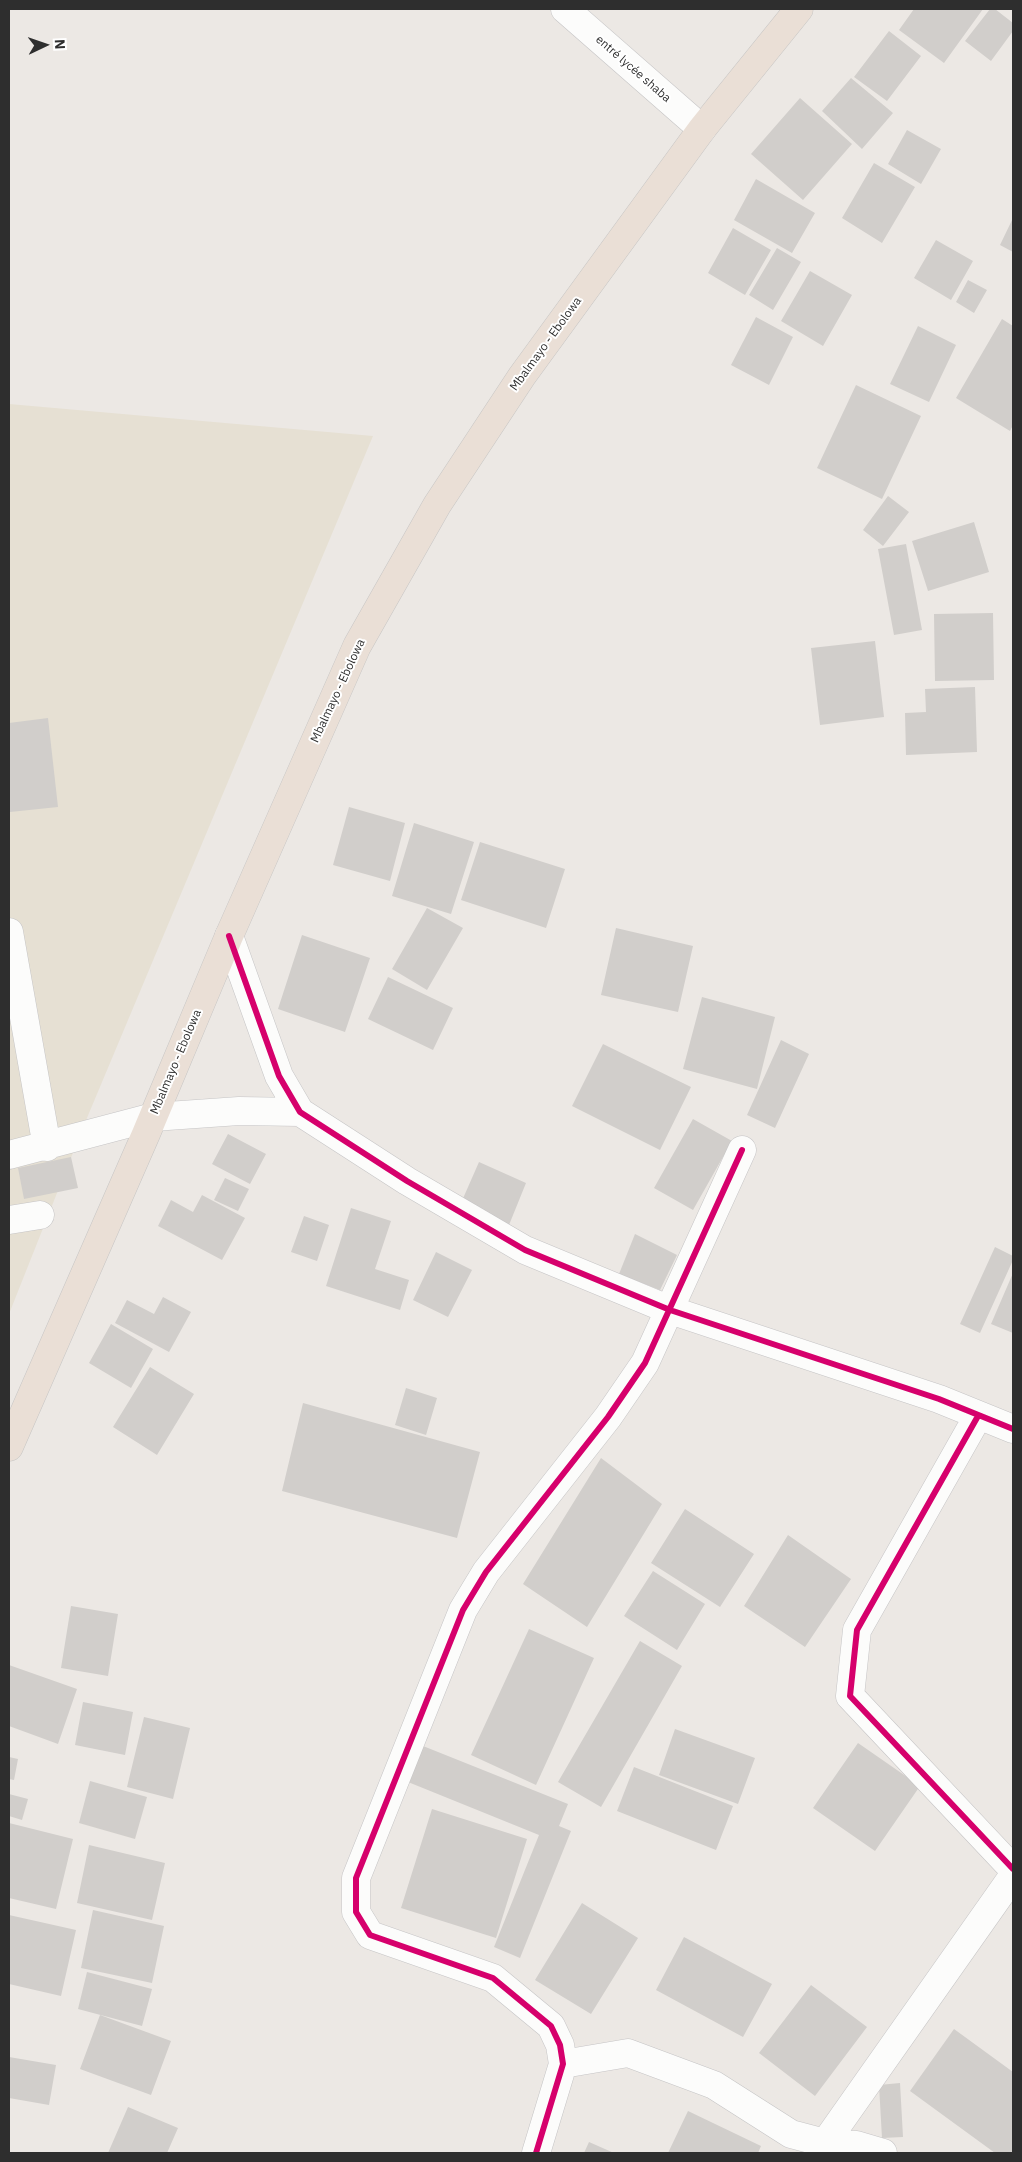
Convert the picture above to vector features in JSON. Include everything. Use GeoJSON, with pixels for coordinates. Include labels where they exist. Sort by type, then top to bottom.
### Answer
{"type":"FeatureCollection","features":[{"type":"Feature","properties":{"kind":"highway","name":"Mbalmayo - Ebolowa"},"geometry":{"type":"LineString","coordinates":[[9,1447],[153,1117],[229,936],[358,646],[437,504],[522,376],[702,129],[800,9]]}},
{"type":"Feature","properties":{"kind":"street","name":"entré lycée shaba"},"geometry":{"type":"LineString","coordinates":[[565,9],[702,129]]}},
{"type":"Feature","properties":{"kind":"street"},"geometry":{"type":"LineString","coordinates":[[9,932],[47,1147]]}},
{"type":"Feature","properties":{"kind":"street"},"geometry":{"type":"LineString","coordinates":[[229,936],[279,1076],[300,1112],[407,1182],[525,1250],[670,1310],[938,1399],[1013,1429]]}},
{"type":"Feature","properties":{"kind":"street"},"geometry":{"type":"LineString","coordinates":[[9,1155],[47,1147],[153,1117],[239,1111],[300,1112]]}},
{"type":"Feature","properties":{"kind":"street"},"geometry":{"type":"LineString","coordinates":[[536,2153],[563,2064],[560,2045],[551,2026],[493,1978],[370,1934],[356,1912],[356,1878],[462,1610],[486,1572],[608,1417],[645,1362],[742,1150]]}},
{"type":"Feature","properties":{"kind":"street"},"geometry":{"type":"LineString","coordinates":[[9,1220],[40,1215]]}},
{"type":"Feature","properties":{"kind":"street"},"geometry":{"type":"LineString","coordinates":[[978,1416],[858,1630],[850,1696],[1013,1869]]}},
{"type":"Feature","properties":{"kind":"street"},"geometry":{"type":"LineString","coordinates":[[825,2144],[1013,1876]]}},
{"type":"Feature","properties":{"kind":"street"},"geometry":{"type":"LineString","coordinates":[[563,2064],[628,2053],[714,2085],[791,2134],[825,2144],[856,2145],[882,2153]]}},
{"type":"Feature","properties":{"kind":"shaded area"},"geometry":{"type":"Polygon","coordinates":[[[9,404],[373,436],[84,1125],[9,1314],[9,404]]]}},
{"type":"Feature","properties":{"kind":"building"},"geometry":{"type":"Polygon","coordinates":[[[914,9],[983,9],[944,63],[899,30],[914,9]]]}},
{"type":"Feature","properties":{"kind":"building"},"geometry":{"type":"Polygon","coordinates":[[[990,9],[995,9],[1013,23],[1013,31],[991,61],[965,41],[990,9]]]}},
{"type":"Feature","properties":{"kind":"building"},"geometry":{"type":"Polygon","coordinates":[[[889,31],[921,56],[887,101],[854,77],[889,31]]]}},
{"type":"Feature","properties":{"kind":"building"},"geometry":{"type":"Polygon","coordinates":[[[851,78],[893,113],[862,149],[822,111],[851,78]]]}},
{"type":"Feature","properties":{"kind":"building"},"geometry":{"type":"Polygon","coordinates":[[[800,98],[852,144],[803,200],[751,154],[800,98]]]}},
{"type":"Feature","properties":{"kind":"building"},"geometry":{"type":"Polygon","coordinates":[[[907,130],[941,149],[921,184],[888,164],[907,130]]]}},
{"type":"Feature","properties":{"kind":"building"},"geometry":{"type":"Polygon","coordinates":[[[874,163],[915,187],[882,243],[842,218],[874,163]]]}},
{"type":"Feature","properties":{"kind":"building"},"geometry":{"type":"Polygon","coordinates":[[[756,179],[815,213],[792,253],[734,220],[756,179]]]}},
{"type":"Feature","properties":{"kind":"building"},"geometry":{"type":"Polygon","coordinates":[[[1013,218],[1013,252],[1000,245],[1013,218]]]}},
{"type":"Feature","properties":{"kind":"building"},"geometry":{"type":"Polygon","coordinates":[[[733,228],[771,250],[745,295],[708,273],[733,228]]]}},
{"type":"Feature","properties":{"kind":"building"},"geometry":{"type":"Polygon","coordinates":[[[936,240],[973,261],[951,300],[914,278],[936,240]]]}},
{"type":"Feature","properties":{"kind":"building"},"geometry":{"type":"Polygon","coordinates":[[[777,248],[801,262],[773,310],[749,295],[777,248]]]}},
{"type":"Feature","properties":{"kind":"building"},"geometry":{"type":"Polygon","coordinates":[[[810,271],[852,295],[823,346],[781,321],[810,271]]]}},
{"type":"Feature","properties":{"kind":"building"},"geometry":{"type":"Polygon","coordinates":[[[968,280],[987,290],[974,313],[956,302],[968,280]]]}},
{"type":"Feature","properties":{"kind":"building"},"geometry":{"type":"Polygon","coordinates":[[[756,317],[793,337],[769,385],[731,365],[756,317]]]}},
{"type":"Feature","properties":{"kind":"building"},"geometry":{"type":"Polygon","coordinates":[[[1002,319],[1013,326],[1013,425],[1010,431],[956,398],[1002,319]]]}},
{"type":"Feature","properties":{"kind":"building"},"geometry":{"type":"Polygon","coordinates":[[[918,326],[956,345],[929,402],[890,384],[918,326]]]}},
{"type":"Feature","properties":{"kind":"building"},"geometry":{"type":"Polygon","coordinates":[[[856,385],[921,416],[882,499],[817,468],[856,385]]]}},
{"type":"Feature","properties":{"kind":"building"},"geometry":{"type":"Polygon","coordinates":[[[888,496],[909,512],[883,546],[863,530],[888,496]]]}},
{"type":"Feature","properties":{"kind":"building"},"geometry":{"type":"Polygon","coordinates":[[[974,522],[989,572],[928,591],[912,541],[974,522]]]}},
{"type":"Feature","properties":{"kind":"building"},"geometry":{"type":"Polygon","coordinates":[[[906,544],[922,630],[894,635],[878,549],[906,544]]]}},
{"type":"Feature","properties":{"kind":"building"},"geometry":{"type":"Polygon","coordinates":[[[993,613],[994,680],[935,681],[934,614],[993,613]]]}},
{"type":"Feature","properties":{"kind":"building"},"geometry":{"type":"Polygon","coordinates":[[[875,641],[884,717],[820,725],[811,648],[875,641]]]}},
{"type":"Feature","properties":{"kind":"building"},"geometry":{"type":"Polygon","coordinates":[[[975,687],[977,752],[906,755],[905,713],[926,712],[925,689],[975,687]]]}},
{"type":"Feature","properties":{"kind":"building"},"geometry":{"type":"Polygon","coordinates":[[[48,718],[58,807],[10,812],[9,723],[48,718]]]}},
{"type":"Feature","properties":{"kind":"building"},"geometry":{"type":"Polygon","coordinates":[[[349,807],[405,823],[390,881],[333,865],[349,807]]]}},
{"type":"Feature","properties":{"kind":"building"},"geometry":{"type":"Polygon","coordinates":[[[414,823],[474,842],[451,914],[392,896],[414,823]]]}},
{"type":"Feature","properties":{"kind":"building"},"geometry":{"type":"Polygon","coordinates":[[[480,842],[565,869],[546,928],[461,900],[480,842]]]}},
{"type":"Feature","properties":{"kind":"building"},"geometry":{"type":"Polygon","coordinates":[[[427,908],[463,928],[427,990],[392,969],[427,908]]]}},
{"type":"Feature","properties":{"kind":"building"},"geometry":{"type":"Polygon","coordinates":[[[616,928],[693,946],[678,1012],[601,995],[616,928]]]}},
{"type":"Feature","properties":{"kind":"building"},"geometry":{"type":"Polygon","coordinates":[[[302,935],[370,958],[345,1032],[278,1009],[302,935]]]}},
{"type":"Feature","properties":{"kind":"building"},"geometry":{"type":"Polygon","coordinates":[[[388,977],[453,1008],[433,1050],[368,1019],[388,977]]]}},
{"type":"Feature","properties":{"kind":"building"},"geometry":{"type":"Polygon","coordinates":[[[702,997],[775,1017],[757,1089],[683,1069],[702,997]]]}},
{"type":"Feature","properties":{"kind":"building"},"geometry":{"type":"Polygon","coordinates":[[[781,1040],[809,1054],[775,1128],[747,1115],[781,1040]]]}},
{"type":"Feature","properties":{"kind":"building"},"geometry":{"type":"Polygon","coordinates":[[[603,1044],[691,1087],[660,1150],[572,1106],[603,1044]]]}},
{"type":"Feature","properties":{"kind":"building"},"geometry":{"type":"Polygon","coordinates":[[[693,1119],[732,1141],[693,1210],[654,1188],[693,1119]]]}},
{"type":"Feature","properties":{"kind":"building"},"geometry":{"type":"Polygon","coordinates":[[[228,1134],[266,1154],[250,1184],[212,1164],[228,1134]]]}},
{"type":"Feature","properties":{"kind":"building"},"geometry":{"type":"Polygon","coordinates":[[[71,1157],[78,1188],[24,1199],[18,1168],[71,1157]]]}},
{"type":"Feature","properties":{"kind":"building"},"geometry":{"type":"Polygon","coordinates":[[[479,1162],[526,1183],[509,1225],[461,1203],[479,1162]]]}},
{"type":"Feature","properties":{"kind":"building"},"geometry":{"type":"Polygon","coordinates":[[[225,1178],[249,1189],[238,1211],[214,1200],[225,1178]]]}},
{"type":"Feature","properties":{"kind":"building"},"geometry":{"type":"Polygon","coordinates":[[[202,1195],[245,1218],[222,1260],[158,1226],[171,1200],[193,1212],[202,1195]]]}},
{"type":"Feature","properties":{"kind":"building"},"geometry":{"type":"Polygon","coordinates":[[[351,1208],[391,1221],[375,1269],[409,1280],[400,1310],[326,1286],[351,1208]]]}},
{"type":"Feature","properties":{"kind":"building"},"geometry":{"type":"Polygon","coordinates":[[[304,1216],[329,1225],[317,1261],[291,1252],[304,1216]]]}},
{"type":"Feature","properties":{"kind":"building"},"geometry":{"type":"Polygon","coordinates":[[[635,1234],[677,1255],[660,1290],[619,1274],[635,1234]]]}},
{"type":"Feature","properties":{"kind":"building"},"geometry":{"type":"Polygon","coordinates":[[[995,1247],[1013,1256],[1013,1260],[980,1333],[960,1324],[995,1247]]]}},
{"type":"Feature","properties":{"kind":"building"},"geometry":{"type":"Polygon","coordinates":[[[436,1252],[472,1270],[448,1317],[413,1300],[436,1252]]]}},
{"type":"Feature","properties":{"kind":"building"},"geometry":{"type":"Polygon","coordinates":[[[1013,1273],[1013,1333],[991,1324],[1013,1273]]]}},
{"type":"Feature","properties":{"kind":"building"},"geometry":{"type":"Polygon","coordinates":[[[163,1297],[191,1312],[169,1352],[115,1323],[127,1300],[154,1314],[163,1297]]]}},
{"type":"Feature","properties":{"kind":"building"},"geometry":{"type":"Polygon","coordinates":[[[111,1324],[153,1349],[131,1388],[89,1363],[111,1324]]]}},
{"type":"Feature","properties":{"kind":"building"},"geometry":{"type":"Polygon","coordinates":[[[150,1367],[194,1394],[157,1455],[113,1427],[150,1367]]]}},
{"type":"Feature","properties":{"kind":"building"},"geometry":{"type":"Polygon","coordinates":[[[406,1388],[437,1398],[426,1435],[395,1425],[406,1388]]]}},
{"type":"Feature","properties":{"kind":"building"},"geometry":{"type":"Polygon","coordinates":[[[303,1403],[480,1452],[457,1538],[282,1491],[303,1403]]]}},
{"type":"Feature","properties":{"kind":"building"},"geometry":{"type":"Polygon","coordinates":[[[601,1458],[662,1504],[587,1627],[523,1584],[601,1458]]]}},
{"type":"Feature","properties":{"kind":"building"},"geometry":{"type":"Polygon","coordinates":[[[685,1509],[754,1554],[720,1607],[651,1563],[685,1509]]]}},
{"type":"Feature","properties":{"kind":"building"},"geometry":{"type":"Polygon","coordinates":[[[788,1535],[851,1579],[805,1647],[744,1606],[788,1535]]]}},
{"type":"Feature","properties":{"kind":"building"},"geometry":{"type":"Polygon","coordinates":[[[653,1571],[705,1604],[677,1650],[624,1616],[653,1571]]]}},
{"type":"Feature","properties":{"kind":"building"},"geometry":{"type":"Polygon","coordinates":[[[71,1606],[118,1614],[108,1676],[61,1668],[71,1606]]]}},
{"type":"Feature","properties":{"kind":"building"},"geometry":{"type":"Polygon","coordinates":[[[529,1629],[594,1658],[536,1785],[471,1755],[529,1629]]]}},
{"type":"Feature","properties":{"kind":"building"},"geometry":{"type":"Polygon","coordinates":[[[640,1641],[682,1666],[601,1807],[558,1782],[640,1641]]]}},
{"type":"Feature","properties":{"kind":"building"},"geometry":{"type":"Polygon","coordinates":[[[9,1665],[77,1689],[58,1744],[9,1726],[9,1665]]]}},
{"type":"Feature","properties":{"kind":"building"},"geometry":{"type":"Polygon","coordinates":[[[83,1702],[133,1712],[125,1755],[75,1745],[83,1702]]]}},
{"type":"Feature","properties":{"kind":"building"},"geometry":{"type":"Polygon","coordinates":[[[144,1717],[190,1728],[173,1799],[127,1787],[144,1717]]]}},
{"type":"Feature","properties":{"kind":"building"},"geometry":{"type":"Polygon","coordinates":[[[675,1729],[755,1758],[738,1804],[659,1775],[675,1729]]]}},
{"type":"Feature","properties":{"kind":"building"},"geometry":{"type":"Polygon","coordinates":[[[858,1743],[920,1786],[875,1851],[813,1808],[858,1743]]]}},
{"type":"Feature","properties":{"kind":"building"},"geometry":{"type":"Polygon","coordinates":[[[423,1746],[568,1804],[559,1826],[571,1831],[520,1958],[494,1947],[539,1835],[408,1782],[423,1746]]]}},
{"type":"Feature","properties":{"kind":"building"},"geometry":{"type":"Polygon","coordinates":[[[9,1757],[18,1759],[14,1780],[9,1779],[9,1757]]]}},
{"type":"Feature","properties":{"kind":"building"},"geometry":{"type":"Polygon","coordinates":[[[634,1767],[733,1806],[716,1850],[617,1811],[634,1767]]]}},
{"type":"Feature","properties":{"kind":"building"},"geometry":{"type":"Polygon","coordinates":[[[90,1781],[147,1797],[135,1839],[79,1823],[90,1781]]]}},
{"type":"Feature","properties":{"kind":"building"},"geometry":{"type":"Polygon","coordinates":[[[9,1794],[28,1799],[22,1820],[9,1816],[9,1794]]]}},
{"type":"Feature","properties":{"kind":"building"},"geometry":{"type":"Polygon","coordinates":[[[432,1809],[527,1839],[496,1938],[401,1908],[432,1809]]]}},
{"type":"Feature","properties":{"kind":"building"},"geometry":{"type":"Polygon","coordinates":[[[9,1823],[73,1839],[56,1909],[9,1898],[9,1823]]]}},
{"type":"Feature","properties":{"kind":"building"},"geometry":{"type":"Polygon","coordinates":[[[89,1845],[165,1863],[152,1920],[77,1903],[89,1845]]]}},
{"type":"Feature","properties":{"kind":"building"},"geometry":{"type":"Polygon","coordinates":[[[582,1903],[638,1938],[591,2014],[535,1980],[582,1903]]]}},
{"type":"Feature","properties":{"kind":"building"},"geometry":{"type":"Polygon","coordinates":[[[93,1910],[164,1926],[152,1983],[81,1968],[93,1910]]]}},
{"type":"Feature","properties":{"kind":"building"},"geometry":{"type":"Polygon","coordinates":[[[9,1915],[76,1930],[61,1996],[9,1984],[9,1915]]]}},
{"type":"Feature","properties":{"kind":"building"},"geometry":{"type":"Polygon","coordinates":[[[684,1937],[772,1984],[743,2037],[656,1990],[684,1937]]]}},
{"type":"Feature","properties":{"kind":"building"},"geometry":{"type":"Polygon","coordinates":[[[87,1972],[152,1989],[142,2026],[78,2009],[87,1972]]]}},
{"type":"Feature","properties":{"kind":"building"},"geometry":{"type":"Polygon","coordinates":[[[811,1985],[867,2027],[815,2096],[759,2053],[811,1985]]]}},
{"type":"Feature","properties":{"kind":"building"},"geometry":{"type":"Polygon","coordinates":[[[100,2015],[171,2041],[151,2095],[80,2069],[100,2015]]]}},
{"type":"Feature","properties":{"kind":"building"},"geometry":{"type":"Polygon","coordinates":[[[954,2029],[1013,2072],[1013,2153],[995,2153],[910,2091],[954,2029]]]}},
{"type":"Feature","properties":{"kind":"building"},"geometry":{"type":"Polygon","coordinates":[[[9,2057],[56,2065],[49,2105],[9,2098],[9,2057]]]}},
{"type":"Feature","properties":{"kind":"building"},"geometry":{"type":"Polygon","coordinates":[[[900,2083],[903,2137],[882,2138],[879,2085],[900,2083]]]}},
{"type":"Feature","properties":{"kind":"building"},"geometry":{"type":"Polygon","coordinates":[[[128,2107],[178,2128],[167,2153],[108,2153],[128,2107]]]}},
{"type":"Feature","properties":{"kind":"building"},"geometry":{"type":"Polygon","coordinates":[[[688,2111],[761,2146],[758,2153],[668,2153],[688,2111]]]}},
{"type":"Feature","properties":{"kind":"building"},"geometry":{"type":"Polygon","coordinates":[[[589,2142],[614,2153],[584,2153],[589,2142]]]}},
{"type":"Feature","properties":{"kind":"cycle path"},"geometry":{"type":"LineString","coordinates":[[229,936],[279,1076],[300,1112],[407,1181],[525,1250],[670,1310],[939,1399],[1013,1429]]}},
{"type":"Feature","properties":{"kind":"cycle path"},"geometry":{"type":"LineString","coordinates":[[536,2153],[563,2064],[560,2045],[551,2026],[493,1978],[370,1935],[356,1912],[356,1878],[463,1610],[486,1572],[608,1417],[645,1363],[742,1150]]}},
{"type":"Feature","properties":{"kind":"cycle path"},"geometry":{"type":"LineString","coordinates":[[978,1416],[857,1630],[850,1696],[1013,1869]]}}]}
